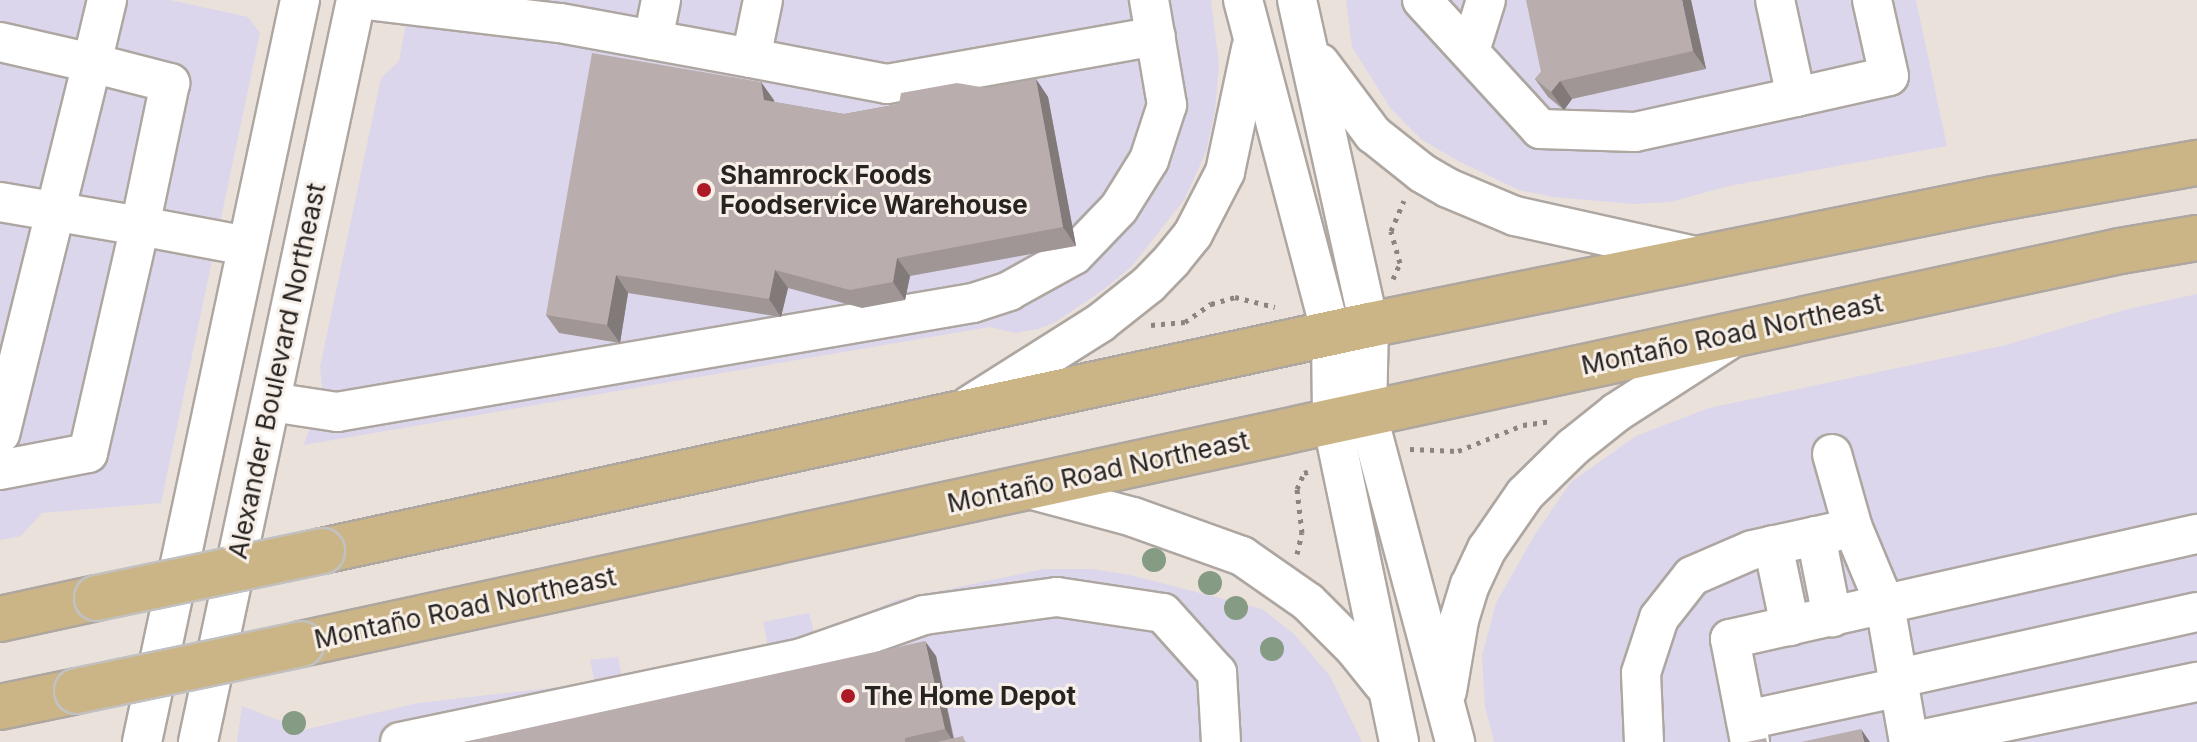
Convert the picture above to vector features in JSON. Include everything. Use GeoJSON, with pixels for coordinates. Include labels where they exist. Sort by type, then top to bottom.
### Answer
{"type":"FeatureCollection","features":[{"type":"Feature","properties":{"kind":"main road"},"geometry":{"type":"LineString","coordinates":[[0,619],[1350,329],[2116,175],[2197,163]]}},
{"type":"Feature","properties":{"kind":"main road","name":"Montaño Road Northeast"},"geometry":{"type":"LineString","coordinates":[[0,707],[2120,251],[2197,238]]}},
{"type":"Feature","properties":{"kind":"street"},"geometry":{"type":"LineString","coordinates":[[0,434],[107,0]]}},
{"type":"Feature","properties":{"kind":"street"},"geometry":{"type":"LineString","coordinates":[[142,742],[300,0]]}},
{"type":"Feature","properties":{"kind":"street","name":"Alexander Boulevard Northeast"},"geometry":{"type":"LineString","coordinates":[[198,742],[356,0]]}},
{"type":"Feature","properties":{"kind":"street"},"geometry":{"type":"LineString","coordinates":[[271,402],[337,412],[973,303],[1009,291],[1074,255],[1119,208],[1149,160],[1167,105],[1153,18],[887,84],[470,6],[366,0]]}},
{"type":"Feature","properties":{"kind":"street"},"geometry":{"type":"LineString","coordinates":[[653,40],[661,0]]}},
{"type":"Feature","properties":{"kind":"street"},"geometry":{"type":"LineString","coordinates":[[751,58],[763,0]]}},
{"type":"Feature","properties":{"kind":"street"},"geometry":{"type":"LineString","coordinates":[[1243,0],[1252,38],[1350,329]]}},
{"type":"Feature","properties":{"kind":"street"},"geometry":{"type":"LineString","coordinates":[[1297,0],[1310,48],[1350,329],[1350,417],[1387,690],[1399,742]]}},
{"type":"Feature","properties":{"kind":"street"},"geometry":{"type":"LineString","coordinates":[[1422,0],[1540,129],[1635,132],[1889,76],[1872,0]]}},
{"type":"Feature","properties":{"kind":"street"},"geometry":{"type":"LineString","coordinates":[[1470,51],[1486,0]]}},
{"type":"Feature","properties":{"kind":"street"},"geometry":{"type":"LineString","coordinates":[[1775,0],[1796,97]]}},
{"type":"Feature","properties":{"kind":"street"},"geometry":{"type":"LineString","coordinates":[[952,416],[1100,323],[1149,284],[1193,234],[1225,172],[1252,38]]}},
{"type":"Feature","properties":{"kind":"street"},"geometry":{"type":"LineString","coordinates":[[0,42],[170,83],[88,453],[0,470]]}},
{"type":"Feature","properties":{"kind":"street"},"geometry":{"type":"LineString","coordinates":[[1310,48],[1344,100],[1373,134],[1422,173],[1448,188],[1515,216],[1701,257]]}},
{"type":"Feature","properties":{"kind":"street"},"geometry":{"type":"LineString","coordinates":[[0,202],[247,246]]}},
{"type":"Feature","properties":{"kind":"street"},"geometry":{"type":"LineString","coordinates":[[1445,702],[1459,620],[1470,585],[1487,549],[1525,494],[1573,447],[1617,412],[1741,332]]}},
{"type":"Feature","properties":{"kind":"street"},"geometry":{"type":"LineString","coordinates":[[1350,417],[1445,702],[1455,742]]}},
{"type":"Feature","properties":{"kind":"street"},"geometry":{"type":"LineString","coordinates":[[1832,454],[1853,528],[1885,605],[1909,742],[1978,735],[2197,682]]}},
{"type":"Feature","properties":{"kind":"street"},"geometry":{"type":"LineString","coordinates":[[1025,488],[1133,517],[1242,556],[1281,580],[1330,622],[1387,690]]}},
{"type":"Feature","properties":{"kind":"street"},"geometry":{"type":"LineString","coordinates":[[1644,742],[1641,673],[1659,618],[1692,576],[1752,550],[1853,528]]}},
{"type":"Feature","properties":{"kind":"street"},"geometry":{"type":"LineString","coordinates":[[2197,534],[1730,639],[1748,731],[1900,683],[2197,612]]}},
{"type":"Feature","properties":{"kind":"street"},"geometry":{"type":"LineString","coordinates":[[1816,536],[1832,617]]}},
{"type":"Feature","properties":{"kind":"street"},"geometry":{"type":"LineString","coordinates":[[1773,545],[1790,626]]}},
{"type":"Feature","properties":{"kind":"street"},"geometry":{"type":"LineString","coordinates":[[400,742],[802,658],[924,615],[1057,597],[1163,613],[1217,673],[1221,742]]}},
{"type":"Feature","properties":{"kind":"path"},"geometry":{"type":"LineString","coordinates":[[1380,282],[1395,278],[1399,272],[1399,254],[1391,231],[1392,221],[1409,192]]}},
{"type":"Feature","properties":{"kind":"path"},"geometry":{"type":"LineString","coordinates":[[1145,324],[1156,327],[1185,322],[1211,304],[1235,297],[1250,298],[1273,307],[1288,304]]}},
{"type":"Feature","properties":{"kind":"path"},"geometry":{"type":"LineString","coordinates":[[1399,451],[1424,447],[1458,451],[1523,425],[1552,421],[1565,424]]}},
{"type":"Feature","properties":{"kind":"path"},"geometry":{"type":"LineString","coordinates":[[1293,562],[1302,533],[1297,489],[1304,473],[1322,468]]}},
{"type":"Feature","properties":{"kind":"shaded area"},"geometry":{"type":"Polygon","coordinates":[[[0,0],[170,0],[248,17],[260,33],[161,503],[42,513],[21,536],[0,540],[0,0]]]}},
{"type":"Feature","properties":{"kind":"shaded area"},"geometry":{"type":"Polygon","coordinates":[[[410,0],[1211,0],[1219,65],[1215,111],[1206,152],[1184,200],[1132,266],[1054,323],[1038,329],[1016,333],[989,327],[304,445],[322,387],[320,367],[381,78],[399,61],[410,0]]]}},
{"type":"Feature","properties":{"kind":"shaded area"},"geometry":{"type":"Polygon","coordinates":[[[1346,0],[1916,0],[1947,146],[1729,186],[1670,202],[1633,204],[1553,197],[1519,190],[1422,140],[1391,109],[1352,47],[1346,0]]]}},
{"type":"Feature","properties":{"kind":"shaded area"},"geometry":{"type":"Polygon","coordinates":[[[2197,294],[2197,742],[1494,742],[1485,707],[1482,656],[1496,603],[1534,536],[1571,482],[1636,436],[1709,408],[2006,345],[2128,309],[2197,294]]]}},
{"type":"Feature","properties":{"kind":"shaded area"},"geometry":{"type":"Polygon","coordinates":[[[1044,569],[1092,569],[1130,575],[1262,609],[1294,634],[1330,676],[1362,742],[237,742],[242,706],[303,730],[418,703],[595,683],[590,660],[618,657],[622,679],[768,646],[763,622],[809,613],[815,636],[896,600],[1044,569]]]}},
{"type":"Feature","properties":{"kind":"building"},"geometry":{"type":"Polygon","coordinates":[[[1526,0],[1682,0],[1693,51],[1560,81],[1551,92],[1535,79],[1541,72],[1526,0]]]}},
{"type":"Feature","properties":{"kind":"building"},"geometry":{"type":"Polygon","coordinates":[[[592,53],[761,82],[764,100],[844,114],[899,104],[901,93],[957,83],[987,88],[1036,79],[1063,227],[897,258],[893,282],[850,290],[775,270],[769,299],[616,275],[607,325],[546,315],[592,53]]]}},
{"type":"Feature","properties":{"kind":"building","name":"The Home Depot"},"geometry":{"type":"Polygon","coordinates":[[[925,641],[945,729],[905,738],[905,742],[464,742],[925,641]]]}},
{"type":"Feature","properties":{"kind":"building"},"geometry":{"type":"Polygon","coordinates":[[[1861,729],[1864,742],[1801,742],[1861,729]]]}},
{"type":"Feature","properties":{"kind":"building"},"geometry":{"type":"Polygon","coordinates":[[[963,736],[965,742],[937,742],[963,736]]]}},
{"type":"Feature","properties":{"kind":"place","name":"Shamrock Foods Foodservice Warehouse"},"geometry":{"type":"Point","coordinates":[704,190]}},
{"type":"Feature","properties":{"kind":"place","name":"The Home Depot"},"geometry":{"type":"Point","coordinates":[848,696]}}]}
